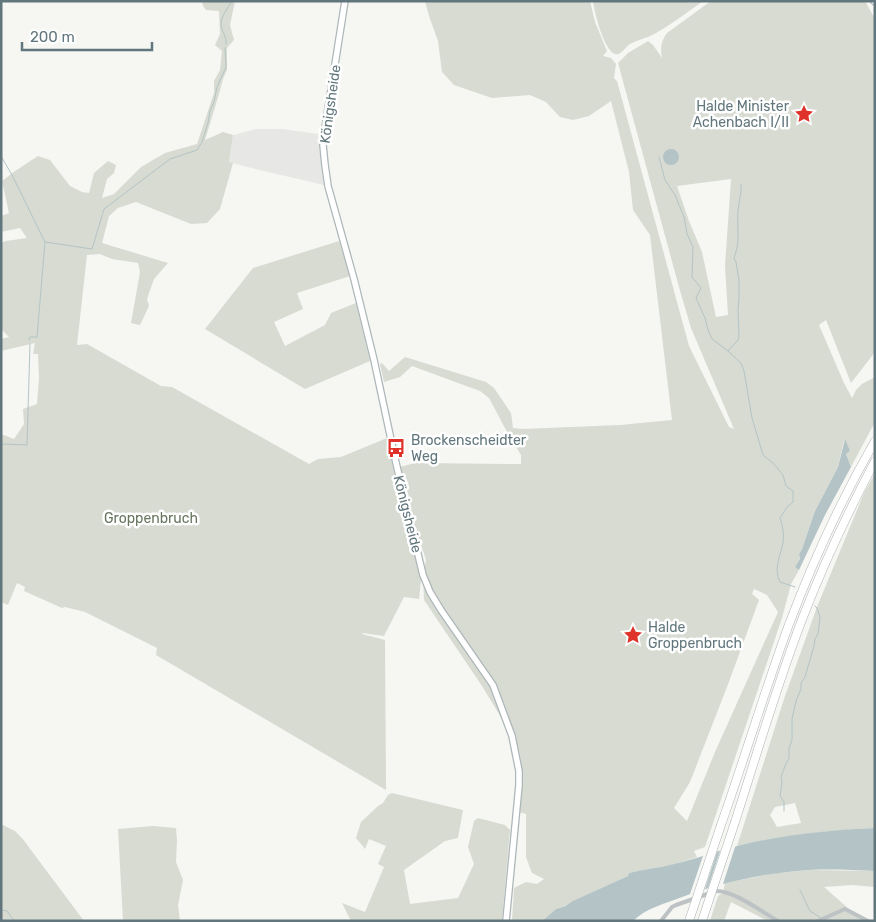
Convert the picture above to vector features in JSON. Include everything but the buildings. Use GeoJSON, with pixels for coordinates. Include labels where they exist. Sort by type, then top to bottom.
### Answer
{"type":"FeatureCollection","features":[{"type":"Feature","properties":{"kind":"highway"},"geometry":{"type":"LineString","coordinates":[[690,921],[779,652],[839,507],[875,441]]}},
{"type":"Feature","properties":{"kind":"highway"},"geometry":{"type":"LineString","coordinates":[[702,921],[803,617],[836,538],[875,461]]}},
{"type":"Feature","properties":{"kind":"main road","name":"Königsheide"},"geometry":{"type":"LineString","coordinates":[[345,1],[323,145],[325,165],[330,193],[374,360],[423,575],[430,592],[441,610],[492,686],[512,736],[519,770],[519,785],[506,921]]}},
{"type":"Feature","properties":{"kind":"street"},"geometry":{"type":"LineString","coordinates":[[662,921],[672,907],[716,891],[725,891],[778,921]]}},
{"type":"Feature","properties":{"kind":"street"},"geometry":{"type":"LineString","coordinates":[[818,921],[845,909],[868,921]]}},
{"type":"Feature","properties":{"kind":"shaded area"},"geometry":{"type":"Polygon","coordinates":[[[256,129],[282,129],[319,134],[324,185],[229,162],[233,135],[256,129]]]}},
{"type":"Feature","properties":{"kind":"shaded area"},"geometry":{"type":"Polygon","coordinates":[[[671,149],[677,151],[679,157],[677,163],[671,165],[665,163],[663,157],[665,151],[671,149]]]}},
{"type":"Feature","properties":{"kind":"shaded area"},"geometry":{"type":"Polygon","coordinates":[[[845,439],[850,451],[846,454],[851,467],[825,515],[799,570],[795,567],[800,559],[799,554],[815,511],[838,467],[845,439]]]}},
{"type":"Feature","properties":{"kind":"shaded area"},"geometry":{"type":"Polygon","coordinates":[[[875,828],[875,871],[809,870],[740,880],[690,894],[663,904],[647,911],[633,921],[542,921],[556,909],[628,876],[629,873],[690,860],[754,842],[788,836],[875,828]]]}},
{"type":"Feature","properties":{"kind":"green space","name":"Groppenbruch"},"geometry":{"type":"Polygon","coordinates":[[[202,1],[235,1],[230,25],[234,40],[227,48],[227,70],[205,140],[223,132],[233,135],[229,162],[233,163],[220,209],[207,223],[191,224],[136,202],[118,208],[109,216],[102,243],[168,263],[154,279],[147,299],[149,306],[140,325],[131,323],[140,272],[138,263],[112,259],[100,254],[87,255],[77,345],[87,344],[161,386],[172,387],[309,464],[318,459],[341,457],[387,438],[421,580],[419,599],[404,597],[384,636],[362,634],[385,640],[386,790],[156,655],[157,648],[85,612],[62,608],[24,591],[25,587],[17,583],[8,605],[1,602],[1,434],[14,439],[24,424],[23,409],[37,404],[39,378],[38,354],[33,354],[35,343],[1,351],[1,339],[9,337],[1,329],[1,243],[27,238],[20,228],[1,232],[1,216],[9,213],[2,181],[38,156],[50,160],[70,186],[89,193],[94,173],[108,161],[116,165],[114,173],[107,179],[102,198],[114,194],[141,167],[165,153],[197,144],[214,93],[214,81],[220,70],[222,51],[215,45],[220,34],[219,11],[206,10],[202,1]]]}},
{"type":"Feature","properties":{"kind":"green space"},"geometry":{"type":"Polygon","coordinates":[[[425,1],[590,1],[595,22],[607,51],[603,56],[611,58],[616,64],[614,78],[617,81],[689,346],[729,427],[734,429],[691,328],[618,63],[628,53],[648,41],[662,58],[663,39],[667,33],[711,1],[865,1],[875,19],[875,352],[851,383],[826,320],[819,325],[852,398],[862,384],[875,377],[875,422],[851,467],[846,454],[850,451],[844,440],[838,467],[815,511],[799,554],[800,559],[795,567],[799,570],[791,584],[782,618],[705,847],[694,851],[697,857],[675,864],[629,873],[628,876],[556,909],[542,921],[512,921],[514,888],[526,882],[537,884],[544,879],[532,873],[526,857],[526,814],[519,812],[522,786],[520,755],[513,737],[482,686],[424,600],[423,575],[426,560],[414,523],[400,467],[415,463],[521,464],[521,455],[489,398],[480,391],[412,366],[400,377],[384,382],[380,364],[382,363],[389,371],[405,357],[486,382],[494,388],[511,413],[513,428],[620,425],[672,420],[650,235],[633,210],[629,172],[611,101],[589,116],[573,120],[560,117],[546,102],[530,95],[492,98],[454,85],[442,72],[438,41],[425,1]],[[731,179],[677,186],[702,252],[716,317],[728,315],[725,266],[731,179]],[[754,589],[752,594],[759,600],[690,782],[674,808],[687,821],[715,752],[778,612],[767,595],[754,589]]]}},
{"type":"Feature","properties":{"kind":"green space"},"geometry":{"type":"Polygon","coordinates":[[[593,1],[703,1],[662,29],[630,44],[621,53],[615,54],[603,39],[593,1]]]}},
{"type":"Feature","properties":{"kind":"green space"},"geometry":{"type":"Polygon","coordinates":[[[339,241],[350,276],[297,293],[303,309],[274,322],[285,346],[325,325],[331,313],[356,303],[370,361],[305,389],[205,329],[253,268],[339,241]]]}},
{"type":"Feature","properties":{"kind":"green space"},"geometry":{"type":"Polygon","coordinates":[[[875,473],[875,828],[805,834],[737,846],[785,696],[817,607],[864,493],[875,473]],[[795,803],[775,807],[770,815],[777,827],[801,823],[795,803]]]}},
{"type":"Feature","properties":{"kind":"green space"},"geometry":{"type":"Polygon","coordinates":[[[392,793],[463,810],[458,838],[445,841],[404,870],[410,904],[458,898],[474,864],[468,847],[474,821],[478,818],[505,825],[510,830],[502,921],[351,921],[342,903],[365,912],[384,867],[378,864],[386,846],[369,839],[365,849],[356,838],[361,822],[392,793]]]}},
{"type":"Feature","properties":{"kind":"green space"},"geometry":{"type":"Polygon","coordinates":[[[1,824],[15,831],[22,838],[84,921],[1,921],[1,824]]]}},
{"type":"Feature","properties":{"kind":"green space"},"geometry":{"type":"Polygon","coordinates":[[[153,826],[176,828],[176,862],[183,880],[178,905],[180,921],[123,921],[118,829],[153,826]]]}},
{"type":"Feature","properties":{"kind":"green space"},"geometry":{"type":"Polygon","coordinates":[[[810,870],[875,871],[875,887],[853,885],[824,887],[849,909],[870,921],[768,921],[731,902],[724,921],[710,921],[718,896],[723,893],[725,883],[776,873],[810,870]]]}},
{"type":"Feature","properties":{"kind":"pier"},"geometry":{"type":"Polygon","coordinates":[[[736,844],[722,887],[707,891],[721,848],[736,844]]]}},
{"type":"Feature","properties":{"kind":"pier"},"geometry":{"type":"Polygon","coordinates":[[[718,849],[704,892],[689,897],[704,853],[718,849]]]}},
{"type":"Feature","properties":{"kind":"waterway"},"geometry":{"type":"LineString","coordinates":[[226,44],[221,21],[232,1]]}},
{"type":"Feature","properties":{"kind":"waterway"},"geometry":{"type":"LineString","coordinates":[[45,242],[92,249],[104,209],[170,159],[197,150],[202,142],[217,87],[226,67],[225,48]]}},
{"type":"Feature","properties":{"kind":"waterway"},"geometry":{"type":"LineString","coordinates":[[1,156],[45,242],[37,337],[30,337],[29,340]]}},
{"type":"Feature","properties":{"kind":"waterway"},"geometry":{"type":"LineString","coordinates":[[659,157],[665,180],[675,195],[693,247],[692,277],[701,288],[696,298],[708,330],[712,339],[741,363],[752,418],[763,455],[774,464],[783,475],[786,486],[793,491],[793,502],[787,507],[780,518],[783,529],[783,544],[777,569],[780,582],[795,587]]}},
{"type":"Feature","properties":{"kind":"waterway"},"geometry":{"type":"LineString","coordinates":[[728,351],[739,337],[739,280],[734,258],[738,241],[738,212],[741,184]]}},
{"type":"Feature","properties":{"kind":"waterway"},"geometry":{"type":"LineString","coordinates":[[1,444],[27,445],[30,344]]}},
{"type":"Feature","properties":{"kind":"waterway"},"geometry":{"type":"LineString","coordinates":[[784,811],[784,802],[780,796],[781,777],[789,758],[789,748],[792,740],[792,719],[796,701],[818,634],[820,617],[815,606]]}},
{"type":"Feature","properties":{"kind":"waterway"},"geometry":{"type":"LineString","coordinates":[[800,890],[810,911],[821,918]]}},
{"type":"Feature","properties":{"kind":"waterway"},"geometry":{"type":"LineString","coordinates":[[1,910],[7,911],[14,921]]}},
{"type":"Feature","properties":{"kind":"place","name":"Halde Minister Achenbach I/II"},"geometry":{"type":"Point","coordinates":[804,114]}},
{"type":"Feature","properties":{"kind":"place","name":"Brockenscheidter Weg"},"geometry":{"type":"Point","coordinates":[396,448]}},
{"type":"Feature","properties":{"kind":"place","name":"Halde Groppenbruch"},"geometry":{"type":"Point","coordinates":[633,635]}}]}
